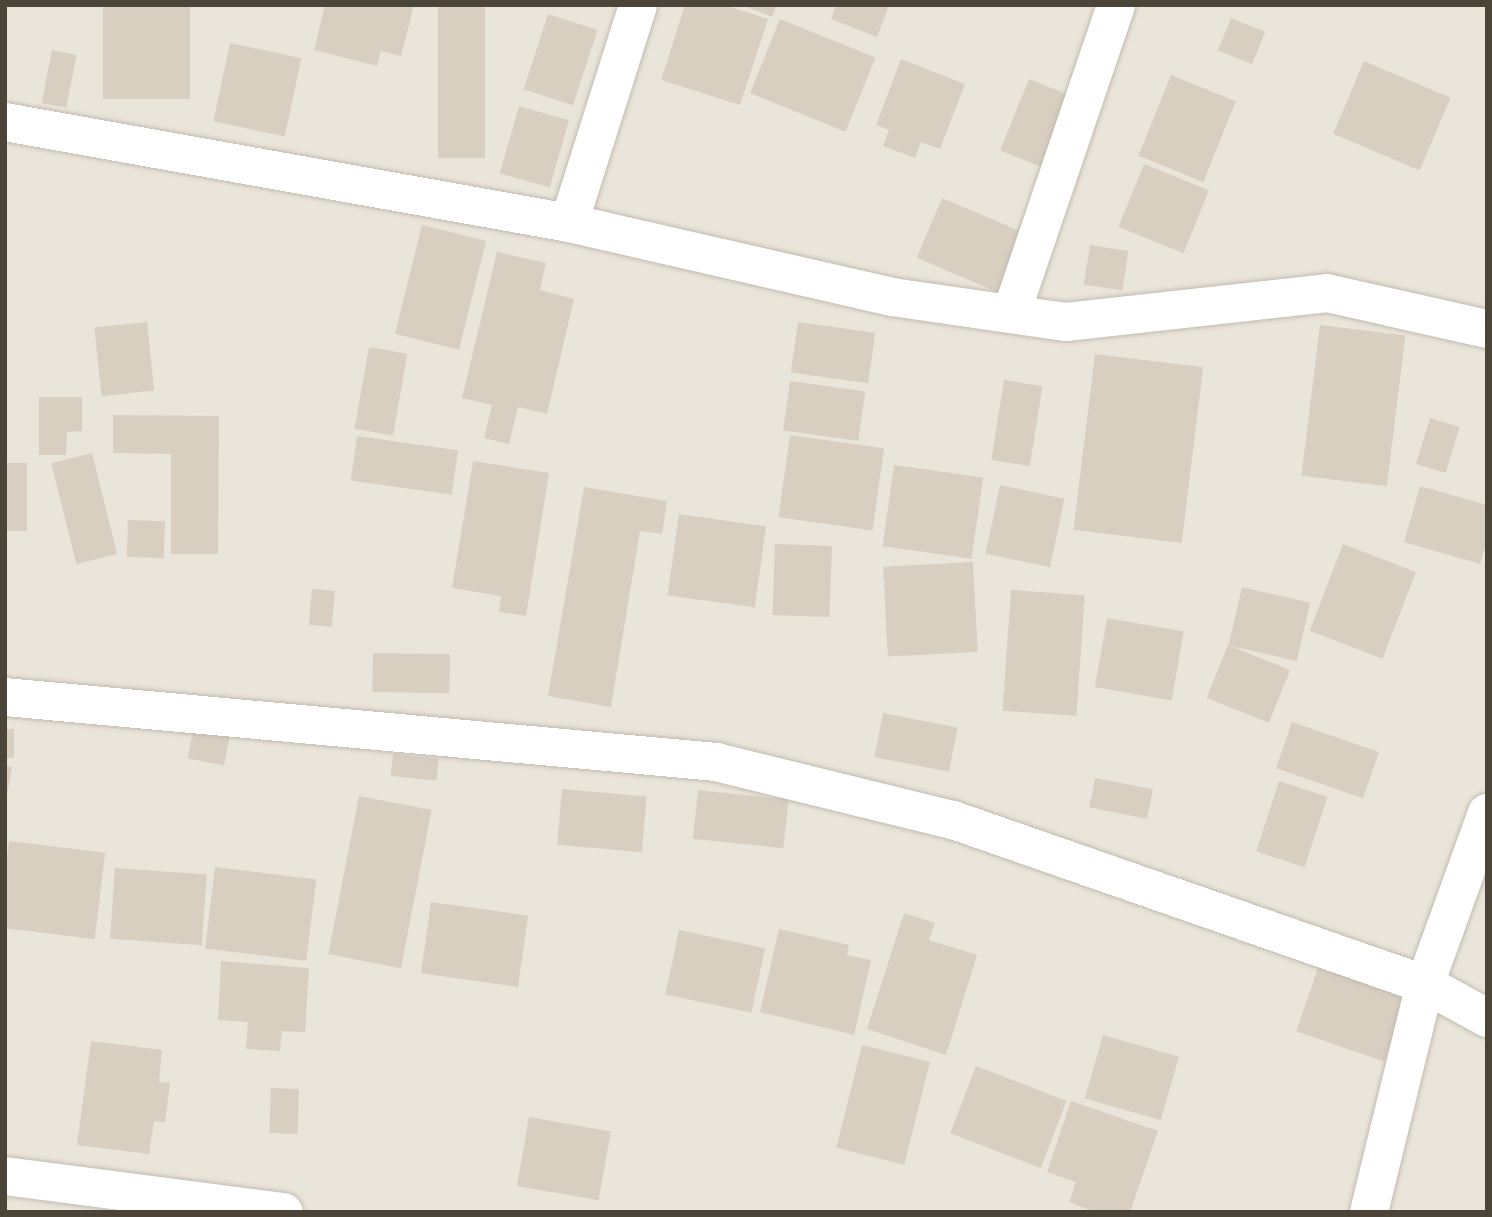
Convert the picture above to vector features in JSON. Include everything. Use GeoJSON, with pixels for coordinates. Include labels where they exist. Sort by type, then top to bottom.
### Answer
{"type":"FeatureCollection","features":[{"type":"Feature","properties":{"kind":"street"},"geometry":{"type":"LineString","coordinates":[[1011,314],[1116,5]]}},
{"type":"Feature","properties":{"kind":"street"},"geometry":{"type":"LineString","coordinates":[[569,223],[629,10]]}},
{"type":"Feature","properties":{"kind":"street"},"geometry":{"type":"LineString","coordinates":[[5,122],[569,223],[892,298],[1066,321],[1327,293],[1487,329]]}},
{"type":"Feature","properties":{"kind":"street"},"geometry":{"type":"LineString","coordinates":[[5,697],[716,762],[953,820],[1425,984],[1487,1018]]}},
{"type":"Feature","properties":{"kind":"street"},"geometry":{"type":"LineString","coordinates":[[1369,1212],[1425,984],[1487,813]]}},
{"type":"Feature","properties":{"kind":"street"},"geometry":{"type":"LineString","coordinates":[[5,1176],[284,1212]]}},
{"type":"Feature","properties":{"kind":"shaded area"},"geometry":{"type":"Polygon","coordinates":[[[5,5],[1487,5],[1487,1212],[5,1212],[5,5]]]}},
{"type":"Feature","properties":{"kind":"building"},"geometry":{"type":"Polygon","coordinates":[[[103,5],[190,5],[190,99],[103,99],[103,5]]]}},
{"type":"Feature","properties":{"kind":"building"},"geometry":{"type":"Polygon","coordinates":[[[325,5],[414,5],[401,56],[381,51],[377,66],[314,50],[325,5]]]}},
{"type":"Feature","properties":{"kind":"building"},"geometry":{"type":"Polygon","coordinates":[[[438,5],[485,5],[485,158],[438,158],[438,5]]]}},
{"type":"Feature","properties":{"kind":"building"},"geometry":{"type":"Polygon","coordinates":[[[685,5],[724,5],[768,19],[740,105],[661,80],[685,5]]]}},
{"type":"Feature","properties":{"kind":"building"},"geometry":{"type":"Polygon","coordinates":[[[743,5],[777,5],[772,17],[743,5]]]}},
{"type":"Feature","properties":{"kind":"building"},"geometry":{"type":"Polygon","coordinates":[[[836,5],[889,5],[877,37],[831,19],[836,5]]]}},
{"type":"Feature","properties":{"kind":"building"},"geometry":{"type":"Polygon","coordinates":[[[548,14],[597,30],[573,105],[524,89],[548,14]]]}},
{"type":"Feature","properties":{"kind":"building"},"geometry":{"type":"Polygon","coordinates":[[[1231,18],[1265,32],[1252,64],[1218,50],[1231,18]]]}},
{"type":"Feature","properties":{"kind":"building"},"geometry":{"type":"Polygon","coordinates":[[[780,19],[875,58],[846,132],[750,93],[780,19]]]}},
{"type":"Feature","properties":{"kind":"building"},"geometry":{"type":"Polygon","coordinates":[[[230,43],[301,58],[285,136],[213,121],[230,43]]]}},
{"type":"Feature","properties":{"kind":"building"},"geometry":{"type":"Polygon","coordinates":[[[52,50],[77,55],[66,108],[42,103],[52,50]]]}},
{"type":"Feature","properties":{"kind":"building"},"geometry":{"type":"Polygon","coordinates":[[[901,59],[965,84],[940,149],[921,142],[915,158],[883,146],[889,130],[876,125],[901,59]]]}},
{"type":"Feature","properties":{"kind":"building"},"geometry":{"type":"Polygon","coordinates":[[[1364,61],[1451,98],[1420,170],[1333,134],[1364,61]]]}},
{"type":"Feature","properties":{"kind":"building"},"geometry":{"type":"Polygon","coordinates":[[[1171,75],[1236,101],[1203,182],[1138,156],[1171,75]]]}},
{"type":"Feature","properties":{"kind":"building"},"geometry":{"type":"Polygon","coordinates":[[[1029,79],[1080,100],[1051,171],[1000,150],[1029,79]]]}},
{"type":"Feature","properties":{"kind":"building"},"geometry":{"type":"Polygon","coordinates":[[[519,106],[569,120],[550,188],[500,173],[519,106]]]}},
{"type":"Feature","properties":{"kind":"building"},"geometry":{"type":"Polygon","coordinates":[[[1144,164],[1209,190],[1183,253],[1119,227],[1144,164]]]}},
{"type":"Feature","properties":{"kind":"building"},"geometry":{"type":"Polygon","coordinates":[[[942,198],[1025,233],[999,293],[917,258],[942,198]]]}},
{"type":"Feature","properties":{"kind":"building"},"geometry":{"type":"Polygon","coordinates":[[[422,225],[486,241],[459,350],[395,334],[422,225]]]}},
{"type":"Feature","properties":{"kind":"building"},"geometry":{"type":"Polygon","coordinates":[[[1090,245],[1129,251],[1122,291],[1084,285],[1090,245]]]}},
{"type":"Feature","properties":{"kind":"building"},"geometry":{"type":"Polygon","coordinates":[[[497,252],[546,263],[540,290],[574,299],[547,414],[518,407],[509,444],[484,438],[492,405],[462,398],[497,252]]]}},
{"type":"Feature","properties":{"kind":"building"},"geometry":{"type":"Polygon","coordinates":[[[147,322],[154,391],[102,396],[94,328],[147,322]]]}},
{"type":"Feature","properties":{"kind":"building"},"geometry":{"type":"Polygon","coordinates":[[[798,322],[875,333],[868,383],[791,373],[798,322]]]}},
{"type":"Feature","properties":{"kind":"building"},"geometry":{"type":"Polygon","coordinates":[[[1320,325],[1405,335],[1387,486],[1301,476],[1320,325]]]}},
{"type":"Feature","properties":{"kind":"building"},"geometry":{"type":"Polygon","coordinates":[[[369,347],[407,354],[393,436],[355,429],[369,347]]]}},
{"type":"Feature","properties":{"kind":"building"},"geometry":{"type":"Polygon","coordinates":[[[1095,354],[1203,367],[1182,543],[1073,530],[1095,354]]]}},
{"type":"Feature","properties":{"kind":"building"},"geometry":{"type":"Polygon","coordinates":[[[1004,380],[1043,386],[1030,466],[991,460],[1004,380]]]}},
{"type":"Feature","properties":{"kind":"building"},"geometry":{"type":"Polygon","coordinates":[[[790,381],[865,392],[858,441],[783,431],[790,381]]]}},
{"type":"Feature","properties":{"kind":"building"},"geometry":{"type":"Polygon","coordinates":[[[39,397],[82,397],[82,431],[67,432],[66,455],[39,455],[39,397]]]}},
{"type":"Feature","properties":{"kind":"building"},"geometry":{"type":"Polygon","coordinates":[[[113,415],[219,416],[218,554],[171,554],[171,454],[113,453],[113,415]]]}},
{"type":"Feature","properties":{"kind":"building"},"geometry":{"type":"Polygon","coordinates":[[[1430,418],[1460,427],[1446,473],[1416,464],[1430,418]]]}},
{"type":"Feature","properties":{"kind":"building"},"geometry":{"type":"Polygon","coordinates":[[[790,435],[884,448],[873,530],[778,517],[790,435]]]}},
{"type":"Feature","properties":{"kind":"building"},"geometry":{"type":"Polygon","coordinates":[[[357,436],[458,450],[452,495],[351,481],[357,436]]]}},
{"type":"Feature","properties":{"kind":"building"},"geometry":{"type":"Polygon","coordinates":[[[92,453],[117,554],[76,564],[51,463],[92,453]]]}},
{"type":"Feature","properties":{"kind":"building"},"geometry":{"type":"Polygon","coordinates":[[[473,461],[549,473],[526,616],[499,612],[501,596],[452,588],[473,461]]]}},
{"type":"Feature","properties":{"kind":"building"},"geometry":{"type":"Polygon","coordinates":[[[5,463],[27,463],[27,531],[5,531],[5,463]]]}},
{"type":"Feature","properties":{"kind":"building"},"geometry":{"type":"Polygon","coordinates":[[[894,465],[983,478],[972,559],[883,546],[894,465]]]}},
{"type":"Feature","properties":{"kind":"building"},"geometry":{"type":"Polygon","coordinates":[[[1000,485],[1065,499],[1050,567],[985,553],[1000,485]]]}},
{"type":"Feature","properties":{"kind":"building"},"geometry":{"type":"Polygon","coordinates":[[[1420,486],[1487,505],[1487,541],[1480,564],[1404,542],[1420,486]]]}},
{"type":"Feature","properties":{"kind":"building"},"geometry":{"type":"Polygon","coordinates":[[[584,487],[667,501],[662,534],[640,531],[611,707],[548,696],[584,487]]]}},
{"type":"Feature","properties":{"kind":"building"},"geometry":{"type":"Polygon","coordinates":[[[679,514],[766,526],[755,607],[668,595],[679,514]]]}},
{"type":"Feature","properties":{"kind":"building"},"geometry":{"type":"Polygon","coordinates":[[[128,520],[165,521],[164,558],[127,557],[128,520]]]}},
{"type":"Feature","properties":{"kind":"building"},"geometry":{"type":"Polygon","coordinates":[[[775,544],[832,546],[829,617],[773,615],[775,544]]]}},
{"type":"Feature","properties":{"kind":"building"},"geometry":{"type":"Polygon","coordinates":[[[1343,544],[1416,572],[1382,659],[1310,631],[1343,544]]]}},
{"type":"Feature","properties":{"kind":"building"},"geometry":{"type":"Polygon","coordinates":[[[973,562],[978,652],[888,657],[883,567],[973,562]]]}},
{"type":"Feature","properties":{"kind":"building"},"geometry":{"type":"Polygon","coordinates":[[[1242,587],[1310,603],[1297,661],[1229,645],[1242,587]]]}},
{"type":"Feature","properties":{"kind":"building"},"geometry":{"type":"Polygon","coordinates":[[[312,589],[335,591],[332,627],[309,625],[312,589]]]}},
{"type":"Feature","properties":{"kind":"building"},"geometry":{"type":"Polygon","coordinates":[[[1011,590],[1085,595],[1076,716],[1003,711],[1011,590]]]}},
{"type":"Feature","properties":{"kind":"building"},"geometry":{"type":"Polygon","coordinates":[[[1107,618],[1184,632],[1172,700],[1095,687],[1107,618]]]}},
{"type":"Feature","properties":{"kind":"building"},"geometry":{"type":"Polygon","coordinates":[[[1228,645],[1290,670],[1269,723],[1207,698],[1228,645]]]}},
{"type":"Feature","properties":{"kind":"building"},"geometry":{"type":"Polygon","coordinates":[[[373,653],[450,654],[449,693],[372,692],[373,653]]]}},
{"type":"Feature","properties":{"kind":"building"},"geometry":{"type":"Polygon","coordinates":[[[883,713],[958,728],[949,772],[874,757],[883,713]]]}},
{"type":"Feature","properties":{"kind":"building"},"geometry":{"type":"Polygon","coordinates":[[[1292,722],[1379,752],[1363,798],[1276,768],[1292,722]]]}},
{"type":"Feature","properties":{"kind":"building"},"geometry":{"type":"Polygon","coordinates":[[[194,726],[230,733],[224,765],[188,758],[194,726]]]}},
{"type":"Feature","properties":{"kind":"building"},"geometry":{"type":"Polygon","coordinates":[[[5,729],[14,729],[14,758],[5,758],[5,729]]]}},
{"type":"Feature","properties":{"kind":"building"},"geometry":{"type":"Polygon","coordinates":[[[393,754],[439,759],[436,781],[391,776],[393,754]]]}},
{"type":"Feature","properties":{"kind":"building"},"geometry":{"type":"Polygon","coordinates":[[[5,765],[12,767],[7,796],[5,796],[5,765]]]}},
{"type":"Feature","properties":{"kind":"building"},"geometry":{"type":"Polygon","coordinates":[[[1095,778],[1153,789],[1147,819],[1089,807],[1095,778]]]}},
{"type":"Feature","properties":{"kind":"building"},"geometry":{"type":"Polygon","coordinates":[[[1279,781],[1328,797],[1305,867],[1256,851],[1279,781]]]}},
{"type":"Feature","properties":{"kind":"building"},"geometry":{"type":"Polygon","coordinates":[[[562,789],[647,796],[642,852],[557,845],[562,789]]]}},
{"type":"Feature","properties":{"kind":"building"},"geometry":{"type":"Polygon","coordinates":[[[698,790],[789,800],[783,848],[693,839],[698,790]]]}},
{"type":"Feature","properties":{"kind":"building"},"geometry":{"type":"Polygon","coordinates":[[[359,796],[432,810],[401,968],[328,954],[359,796]]]}},
{"type":"Feature","properties":{"kind":"building"},"geometry":{"type":"Polygon","coordinates":[[[9,841],[105,853],[95,939],[5,928],[5,874],[9,841]]]}},
{"type":"Feature","properties":{"kind":"building"},"geometry":{"type":"Polygon","coordinates":[[[215,867],[316,879],[306,961],[205,948],[215,867]]]}},
{"type":"Feature","properties":{"kind":"building"},"geometry":{"type":"Polygon","coordinates":[[[115,868],[207,874],[202,945],[110,939],[115,868]]]}},
{"type":"Feature","properties":{"kind":"building"},"geometry":{"type":"Polygon","coordinates":[[[431,902],[528,916],[518,987],[421,973],[431,902]]]}},
{"type":"Feature","properties":{"kind":"building"},"geometry":{"type":"Polygon","coordinates":[[[904,913],[935,923],[929,940],[977,955],[946,1055],[867,1029],[904,913]]]}},
{"type":"Feature","properties":{"kind":"building"},"geometry":{"type":"Polygon","coordinates":[[[779,929],[849,945],[847,955],[871,960],[854,1035],[760,1012],[779,929]]]}},
{"type":"Feature","properties":{"kind":"building"},"geometry":{"type":"Polygon","coordinates":[[[679,930],[765,948],[751,1013],[665,995],[679,930]]]}},
{"type":"Feature","properties":{"kind":"building"},"geometry":{"type":"Polygon","coordinates":[[[221,961],[309,968],[305,1032],[282,1031],[280,1051],[246,1049],[248,1022],[218,1020],[221,961]]]}},
{"type":"Feature","properties":{"kind":"building"},"geometry":{"type":"Polygon","coordinates":[[[1319,965],[1407,995],[1384,1061],[1296,1031],[1319,965]]]}},
{"type":"Feature","properties":{"kind":"building"},"geometry":{"type":"Polygon","coordinates":[[[1103,1035],[1179,1057],[1161,1120],[1085,1098],[1103,1035]]]}},
{"type":"Feature","properties":{"kind":"building"},"geometry":{"type":"Polygon","coordinates":[[[91,1041],[162,1050],[159,1082],[170,1083],[165,1122],[154,1121],[149,1154],[77,1145],[91,1041]]]}},
{"type":"Feature","properties":{"kind":"building"},"geometry":{"type":"Polygon","coordinates":[[[862,1045],[930,1062],[904,1165],[836,1148],[862,1045]]]}},
{"type":"Feature","properties":{"kind":"building"},"geometry":{"type":"Polygon","coordinates":[[[976,1066],[1067,1101],[1041,1168],[950,1133],[976,1066]]]}},
{"type":"Feature","properties":{"kind":"building"},"geometry":{"type":"Polygon","coordinates":[[[271,1088],[299,1089],[297,1134],[269,1133],[271,1088]]]}},
{"type":"Feature","properties":{"kind":"building"},"geometry":{"type":"Polygon","coordinates":[[[1071,1101],[1158,1131],[1130,1212],[1095,1212],[1069,1202],[1076,1182],[1047,1172],[1071,1101]]]}},
{"type":"Feature","properties":{"kind":"building"},"geometry":{"type":"Polygon","coordinates":[[[529,1117],[611,1131],[599,1200],[517,1186],[529,1117]]]}}]}
